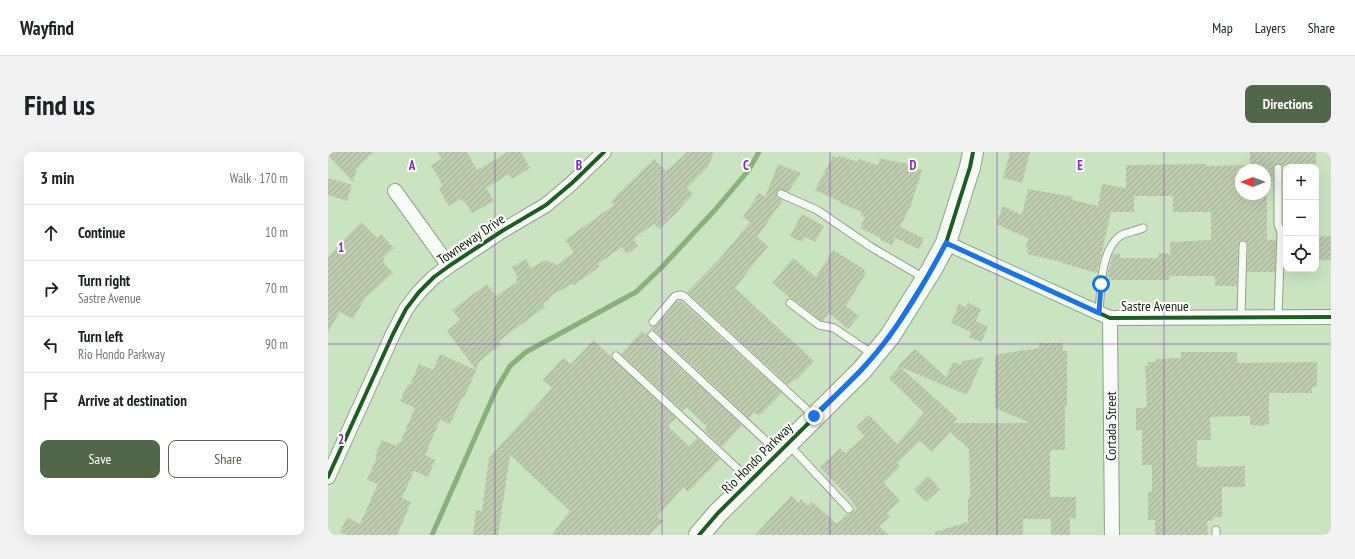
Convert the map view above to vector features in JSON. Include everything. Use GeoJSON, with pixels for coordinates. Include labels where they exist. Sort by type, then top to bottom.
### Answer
{"type":"FeatureCollection","features":[{"type":"Feature","properties":{"kind":"street","name":"Towneway Drive"},"geometry":{"type":"LineString","coordinates":[[329,472],[393,334],[406,309],[419,292],[434,277],[449,266],[502,231],[546,205],[572,183],[604,152]]}},
{"type":"Feature","properties":{"kind":"street","name":"Rio Hondo Parkway"},"geometry":{"type":"LineString","coordinates":[[699,535],[750,480],[862,370],[890,336],[926,279],[946,243],[970,167],[973,152]]}},
{"type":"Feature","properties":{"kind":"street"},"geometry":{"type":"LineString","coordinates":[[395,191],[449,266]]}},
{"type":"Feature","properties":{"kind":"street","name":"Sastre Avenue"},"geometry":{"type":"LineString","coordinates":[[946,243],[1105,315],[1331,317]]}},
{"type":"Feature","properties":{"kind":"street","name":"Cortada Street"},"geometry":{"type":"LineString","coordinates":[[1105,315],[1112,535]]}},
{"type":"Feature","properties":{"kind":"lane"},"geometry":{"type":"LineString","coordinates":[[1278,168],[1278,224],[1281,232],[1278,317]]}},
{"type":"Feature","properties":{"kind":"lane"},"geometry":{"type":"LineString","coordinates":[[781,194],[817,210],[871,247],[926,279]]}},
{"type":"Feature","properties":{"kind":"lane"},"geometry":{"type":"LineString","coordinates":[[1105,315],[1101,284],[1106,256],[1111,245],[1120,236],[1143,228]]}},
{"type":"Feature","properties":{"kind":"lane"},"geometry":{"type":"LineString","coordinates":[[1241,317],[1243,245]]}},
{"type":"Feature","properties":{"kind":"lane"},"geometry":{"type":"LineString","coordinates":[[653,322],[675,296],[681,295],[685,297],[814,416]]}},
{"type":"Feature","properties":{"kind":"lane"},"geometry":{"type":"LineString","coordinates":[[790,303],[819,325],[834,328],[874,355]]}},
{"type":"Feature","properties":{"kind":"lane"},"geometry":{"type":"LineString","coordinates":[[652,335],[783,447],[849,509]]}},
{"type":"Feature","properties":{"kind":"lane"},"geometry":{"type":"LineString","coordinates":[[616,356],[750,480]]}},
{"type":"Feature","properties":{"kind":"building"},"geometry":{"type":"Polygon","coordinates":[[[328,152],[374,152],[357,168],[353,182],[328,155],[328,152]]]}},
{"type":"Feature","properties":{"kind":"building"},"geometry":{"type":"Polygon","coordinates":[[[437,152],[467,152],[477,170],[508,152],[521,152],[530,168],[512,179],[509,174],[486,188],[494,201],[472,213],[461,199],[449,206],[439,189],[443,186],[431,165],[442,159],[437,152]]]}},
{"type":"Feature","properties":{"kind":"building"},"geometry":{"type":"Polygon","coordinates":[[[687,152],[714,152],[708,167],[687,188],[693,194],[674,215],[659,229],[654,224],[633,239],[638,246],[627,254],[622,247],[598,264],[600,266],[574,285],[572,284],[549,297],[550,299],[543,303],[545,307],[499,341],[502,344],[480,361],[476,370],[447,331],[460,320],[452,310],[487,284],[496,296],[517,282],[516,279],[518,278],[512,267],[526,259],[531,268],[545,260],[557,265],[574,252],[565,240],[614,205],[611,201],[654,159],[666,171],[687,152]]]}},
{"type":"Feature","properties":{"kind":"building"},"geometry":{"type":"Polygon","coordinates":[[[1010,152],[1030,152],[1022,183],[1003,178],[1010,152]]]}},
{"type":"Feature","properties":{"kind":"building"},"geometry":{"type":"Polygon","coordinates":[[[1250,152],[1316,152],[1316,164],[1283,164],[1283,167],[1278,163],[1274,165],[1272,186],[1271,164],[1250,164],[1250,152]]]}},
{"type":"Feature","properties":{"kind":"building"},"geometry":{"type":"Polygon","coordinates":[[[833,156],[838,158],[839,156],[858,162],[859,159],[878,165],[880,158],[894,162],[902,162],[922,170],[911,205],[900,227],[924,238],[919,249],[895,238],[892,245],[880,240],[881,238],[860,228],[865,217],[860,215],[862,212],[815,190],[833,156]]]}},
{"type":"Feature","properties":{"kind":"building"},"geometry":{"type":"Polygon","coordinates":[[[778,164],[801,173],[788,192],[781,189],[777,192],[777,197],[783,200],[757,237],[768,246],[735,288],[814,361],[796,380],[795,379],[788,385],[687,292],[723,255],[750,222],[743,217],[759,193],[765,197],[778,164]]]}},
{"type":"Feature","properties":{"kind":"building"},"geometry":{"type":"Polygon","coordinates":[[[1206,164],[1206,166],[1235,165],[1235,200],[1267,200],[1267,240],[1276,240],[1275,272],[1247,272],[1248,245],[1245,241],[1241,240],[1238,245],[1237,286],[1215,286],[1215,276],[1169,276],[1169,280],[1109,280],[1109,277],[1107,276],[1113,254],[1120,254],[1120,258],[1158,258],[1158,253],[1170,254],[1170,242],[1211,240],[1211,212],[1173,212],[1173,196],[1134,196],[1134,212],[1111,212],[1097,273],[1062,262],[1027,254],[1028,248],[1026,248],[1028,238],[996,224],[1003,206],[1022,215],[1028,189],[1073,197],[1072,200],[1098,206],[1102,184],[1126,188],[1126,165],[1206,164]]]}},
{"type":"Feature","properties":{"kind":"building"},"geometry":{"type":"Polygon","coordinates":[[[328,178],[352,185],[347,201],[328,195],[328,178]]]}},
{"type":"Feature","properties":{"kind":"building"},"geometry":{"type":"Polygon","coordinates":[[[802,214],[824,226],[815,242],[805,237],[802,242],[790,236],[802,214]]]}},
{"type":"Feature","properties":{"kind":"building"},"geometry":{"type":"Polygon","coordinates":[[[361,222],[377,238],[381,234],[394,248],[383,258],[385,260],[383,262],[393,273],[365,298],[353,319],[340,312],[328,332],[328,257],[361,222]]]}},
{"type":"Feature","properties":{"kind":"building"},"geometry":{"type":"Polygon","coordinates":[[[1331,236],[1331,260],[1319,260],[1319,237],[1331,236]]]}},
{"type":"Feature","properties":{"kind":"building"},"geometry":{"type":"Polygon","coordinates":[[[833,250],[865,270],[864,271],[866,273],[846,306],[859,316],[848,329],[829,313],[823,321],[820,320],[772,283],[793,258],[816,277],[833,250]]]}},
{"type":"Feature","properties":{"kind":"building"},"geometry":{"type":"Polygon","coordinates":[[[680,300],[782,393],[759,416],[754,412],[749,418],[655,331],[649,331],[647,334],[649,339],[742,425],[722,447],[704,430],[707,427],[686,407],[683,411],[621,354],[641,332],[645,335],[652,327],[657,325],[677,301],[678,302],[680,300]]]}},
{"type":"Feature","properties":{"kind":"building"},"geometry":{"type":"Polygon","coordinates":[[[968,303],[981,309],[975,323],[976,321],[988,327],[981,342],[969,337],[971,332],[951,323],[959,304],[966,307],[968,303]]]}},
{"type":"Feature","properties":{"kind":"building"},"geometry":{"type":"Polygon","coordinates":[[[593,340],[676,418],[668,426],[689,446],[697,438],[720,459],[688,492],[683,487],[658,516],[663,521],[649,535],[552,535],[570,511],[510,455],[498,535],[473,535],[476,510],[482,511],[489,458],[552,388],[543,380],[563,358],[571,364],[593,340]]]}},
{"type":"Feature","properties":{"kind":"building"},"geometry":{"type":"Polygon","coordinates":[[[1039,343],[1063,343],[1063,351],[1067,351],[1065,450],[1050,450],[1050,497],[1076,497],[1076,518],[1070,518],[1070,535],[1051,535],[1051,519],[1023,519],[1023,535],[935,535],[935,532],[968,522],[968,498],[970,498],[969,449],[950,432],[932,452],[920,441],[897,463],[900,466],[884,483],[900,501],[887,513],[890,517],[879,526],[888,535],[755,535],[791,496],[799,503],[801,499],[808,506],[812,502],[837,524],[848,514],[853,512],[856,507],[852,503],[853,502],[820,467],[840,448],[845,453],[865,436],[856,427],[869,415],[897,444],[924,413],[889,378],[899,367],[898,366],[915,349],[946,377],[953,362],[961,365],[963,361],[984,357],[967,395],[900,367],[957,418],[954,423],[1030,423],[995,408],[995,355],[1039,348],[1039,343]]]}},
{"type":"Feature","properties":{"kind":"building"},"geometry":{"type":"Polygon","coordinates":[[[1181,352],[1237,352],[1237,363],[1317,362],[1317,387],[1312,387],[1312,393],[1269,393],[1269,424],[1265,424],[1265,426],[1250,425],[1250,416],[1210,417],[1211,440],[1197,440],[1197,467],[1245,466],[1245,487],[1222,487],[1222,517],[1213,517],[1213,521],[1207,521],[1208,535],[1155,535],[1155,520],[1148,520],[1148,492],[1152,492],[1152,465],[1142,465],[1142,430],[1136,430],[1136,408],[1147,407],[1145,366],[1148,366],[1148,362],[1156,362],[1156,359],[1181,358],[1181,352]]]}},
{"type":"Feature","properties":{"kind":"building"},"geometry":{"type":"Polygon","coordinates":[[[440,354],[476,370],[464,398],[462,397],[450,424],[440,420],[425,455],[435,460],[428,477],[414,471],[402,498],[411,502],[397,535],[347,535],[340,532],[347,517],[360,524],[378,484],[367,480],[377,457],[375,456],[382,440],[397,446],[398,442],[400,443],[415,408],[400,401],[408,384],[410,385],[419,364],[433,370],[440,354]]]}},
{"type":"Feature","properties":{"kind":"building"},"geometry":{"type":"Polygon","coordinates":[[[928,476],[940,489],[926,502],[914,490],[928,476]]]}},
{"type":"Feature","properties":{"kind":"waterway"},"geometry":{"type":"LineString","coordinates":[[432,535],[496,390],[510,366],[526,352],[636,292],[662,267],[714,211],[748,171],[759,152]]}},
{"type":"Feature","properties":{"kind":"cycle path"},"geometry":{"type":"LineString","coordinates":[[328,477],[393,334],[406,309],[419,292],[434,277],[449,266],[502,231],[546,205],[572,183],[604,152]]}},
{"type":"Feature","properties":{"kind":"cycle path"},"geometry":{"type":"LineString","coordinates":[[699,535],[718,513],[862,370],[890,336],[932,269],[946,243],[970,167],[973,152]]}},
{"type":"Feature","properties":{"kind":"cycle path"},"geometry":{"type":"LineString","coordinates":[[946,243],[1110,318],[1331,317]]}},
{"type":"Feature","properties":{"kind":"route"},"geometry":{"type":"LineString","coordinates":[[814,416],[862,370],[890,336],[932,269],[946,243],[1099,313],[1101,284]]}}]}
